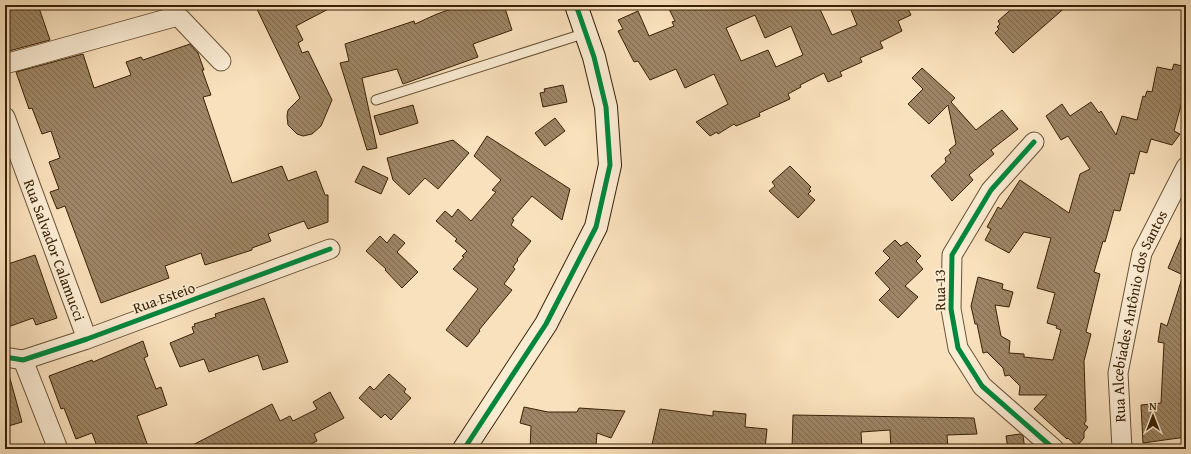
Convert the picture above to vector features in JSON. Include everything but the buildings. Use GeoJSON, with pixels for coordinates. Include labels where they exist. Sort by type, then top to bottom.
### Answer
{"type":"FeatureCollection","features":[{"type":"Feature","properties":{"kind":"main road"},"geometry":{"type":"LineString","coordinates":[[464,449],[546,324],[596,227],[610,165],[606,107],[580,6]]}},
{"type":"Feature","properties":{"kind":"street"},"geometry":{"type":"LineString","coordinates":[[5,64],[174,17],[180,18],[221,61]]}},
{"type":"Feature","properties":{"kind":"street","name":"Rua Salvador Calamucci"},"geometry":{"type":"LineString","coordinates":[[5,117],[87,339]]}},
{"type":"Feature","properties":{"kind":"street","name":"Rua 13"},"geometry":{"type":"LineString","coordinates":[[1034,142],[991,190],[952,255],[951,308],[958,348],[982,386],[1054,449]]}},
{"type":"Feature","properties":{"kind":"street","name":"Rua Alcebiades Antônio dos Santos"},"geometry":{"type":"LineString","coordinates":[[1122,449],[1118,373],[1142,253],[1186,167]]}},
{"type":"Feature","properties":{"kind":"street","name":"Rua Esteio"},"geometry":{"type":"LineString","coordinates":[[5,357],[23,360],[87,339],[330,249]]}},
{"type":"Feature","properties":{"kind":"street"},"geometry":{"type":"LineString","coordinates":[[23,360],[58,449]]}},
{"type":"Feature","properties":{"kind":"lane"},"geometry":{"type":"LineString","coordinates":[[376,100],[586,33]]}},
{"type":"Feature","properties":{"kind":"cycle path"},"geometry":{"type":"LineString","coordinates":[[464,449],[546,324],[596,227],[610,165],[606,107],[594,57],[576,5]]}},
{"type":"Feature","properties":{"kind":"cycle path"},"geometry":{"type":"LineString","coordinates":[[1034,142],[991,190],[952,255],[951,309],[958,348],[982,386],[1054,449]]}},
{"type":"Feature","properties":{"kind":"cycle path"},"geometry":{"type":"LineString","coordinates":[[5,357],[23,360],[87,339],[330,249]]}}]}
